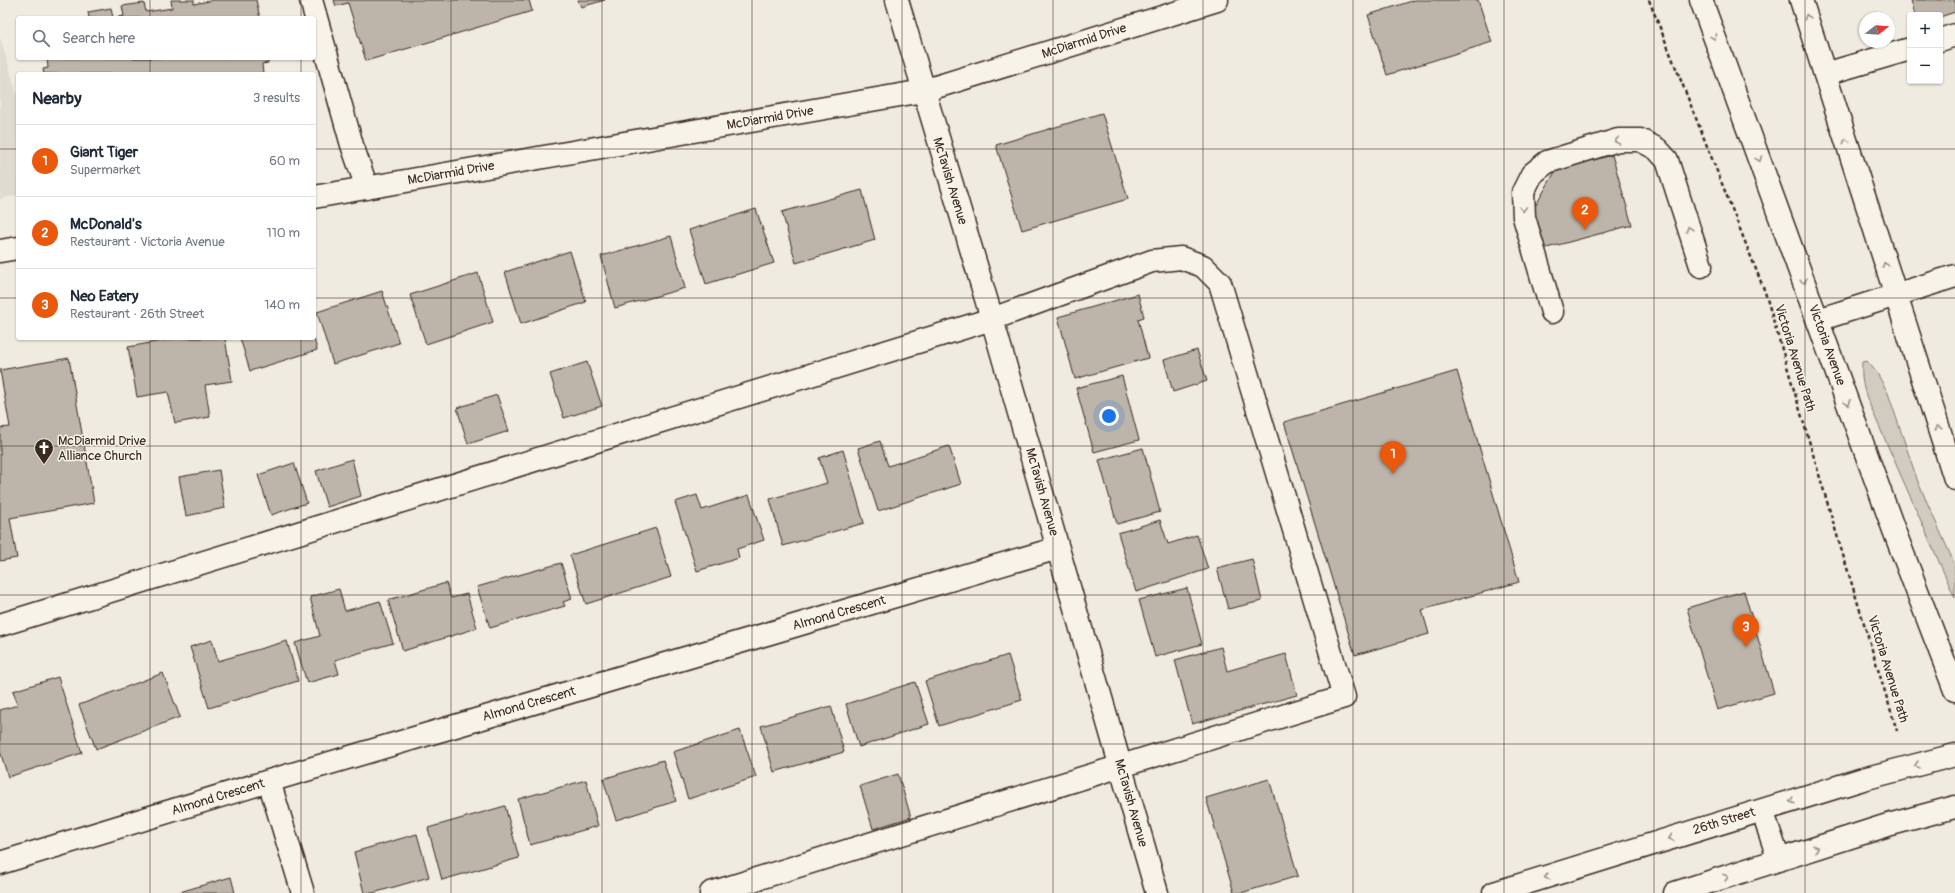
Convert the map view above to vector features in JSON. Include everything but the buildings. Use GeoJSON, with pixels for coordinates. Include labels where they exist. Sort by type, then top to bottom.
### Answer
{"type":"FeatureCollection","features":[{"type":"Feature","properties":{"kind":"street"},"geometry":{"type":"LineString","coordinates":[[311,0],[316,16]]}},
{"type":"Feature","properties":{"kind":"street","name":"McTavish Avenue"},"geometry":{"type":"LineString","coordinates":[[897,0],[923,92],[992,319],[1157,893]]}},
{"type":"Feature","properties":{"kind":"street","name":"McDiarmid Drive"},"geometry":{"type":"LineString","coordinates":[[316,197],[923,92],[1217,0]]}},
{"type":"Feature","properties":{"kind":"street","name":"Victoria Avenue"},"geometry":{"type":"LineString","coordinates":[[1701,0],[1895,533],[1955,690]]}},
{"type":"Feature","properties":{"kind":"street"},"geometry":{"type":"LineString","coordinates":[[1801,0],[1955,479]]}},
{"type":"Feature","properties":{"kind":"street"},"geometry":{"type":"LineString","coordinates":[[316,18],[352,145],[367,188]]}},
{"type":"Feature","properties":{"kind":"street"},"geometry":{"type":"LineString","coordinates":[[1943,39],[1955,35]]}},
{"type":"Feature","properties":{"kind":"street"},"geometry":{"type":"LineString","coordinates":[[1825,74],[1907,50]]}},
{"type":"Feature","properties":{"kind":"street"},"geometry":{"type":"LineString","coordinates":[[1552,312],[1524,217],[1522,192],[1532,174],[1547,162],[1618,140],[1640,140],[1657,149],[1667,160],[1701,266]]}},
{"type":"Feature","properties":{"kind":"street"},"geometry":{"type":"LineString","coordinates":[[0,251],[16,248]]}},
{"type":"Feature","properties":{"kind":"street"},"geometry":{"type":"LineString","coordinates":[[0,625],[992,319],[1152,261],[1181,258],[1203,266],[1220,282],[1344,697],[712,893]]}},
{"type":"Feature","properties":{"kind":"street"},"geometry":{"type":"LineString","coordinates":[[1818,320],[1955,276]]}},
{"type":"Feature","properties":{"kind":"street","name":"Almond Crescent"},"geometry":{"type":"LineString","coordinates":[[0,863],[269,781],[1058,548]]}},
{"type":"Feature","properties":{"kind":"street","name":"26th Street"},"geometry":{"type":"LineString","coordinates":[[1494,893],[1863,779],[1955,755]]}},
{"type":"Feature","properties":{"kind":"street"},"geometry":{"type":"LineString","coordinates":[[269,781],[303,893]]}},
{"type":"Feature","properties":{"kind":"street"},"geometry":{"type":"LineString","coordinates":[[1675,893],[1888,825],[1955,807]]}},
{"type":"Feature","properties":{"kind":"street"},"geometry":{"type":"LineString","coordinates":[[1762,810],[1779,860]]}},
{"type":"Feature","properties":{"kind":"path","name":"Victoria Avenue Path"},"geometry":{"type":"LineString","coordinates":[[1649,0],[1765,292],[1897,731]]}},
{"type":"Feature","properties":{"kind":"shaded area"},"geometry":{"type":"Polygon","coordinates":[[[0,37],[16,91],[16,195],[0,199],[0,37]]]}},
{"type":"Feature","properties":{"kind":"shaded area"},"geometry":{"type":"Polygon","coordinates":[[[1867,361],[1877,373],[1888,393],[1918,482],[1955,565],[1955,598],[1868,401],[1862,373],[1862,362],[1867,361]]]}},
{"type":"Feature","properties":{"kind":"place","name":"McDonald's"},"geometry":{"type":"Point","coordinates":[1585,230]}},
{"type":"Feature","properties":{"kind":"place","name":"McDiarmid Drive Alliance Church"},"geometry":{"type":"Point","coordinates":[44,465]}},
{"type":"Feature","properties":{"kind":"place","name":"Giant Tiger"},"geometry":{"type":"Point","coordinates":[1393,474]}},
{"type":"Feature","properties":{"kind":"place","name":"Neo Eatery"},"geometry":{"type":"Point","coordinates":[1746,647]}}]}
